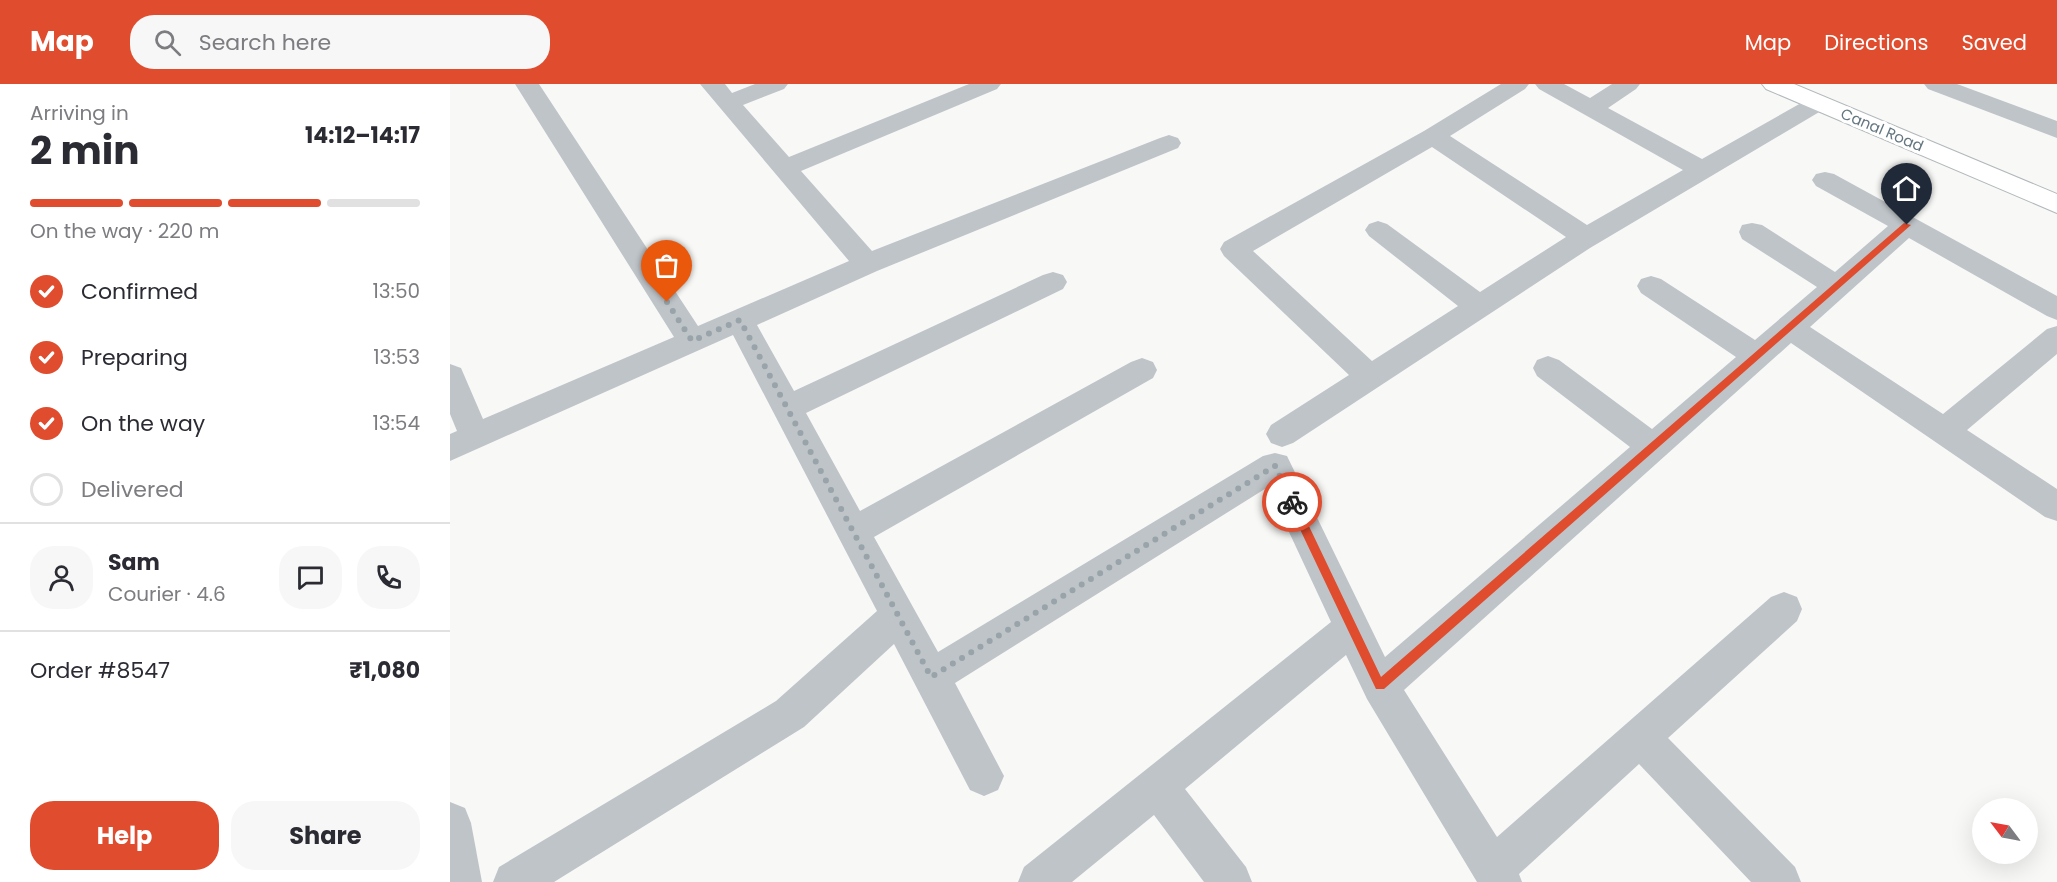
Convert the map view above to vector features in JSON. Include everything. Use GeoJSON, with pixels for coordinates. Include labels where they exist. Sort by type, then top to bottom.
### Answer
{"type":"FeatureCollection","features":[{"type":"Feature","properties":{"kind":"street"},"geometry":{"type":"LineString","coordinates":[[527,84],[692,341]]}},
{"type":"Feature","properties":{"kind":"street"},"geometry":{"type":"LineString","coordinates":[[720,93],[776,84]]}},
{"type":"Feature","properties":{"kind":"street"},"geometry":{"type":"LineString","coordinates":[[784,168],[989,84]]}},
{"type":"Feature","properties":{"kind":"street"},"geometry":{"type":"LineString","coordinates":[[1370,376],[1234,249],[1433,136],[1516,84]]}},
{"type":"Feature","properties":{"kind":"street"},"geometry":{"type":"LineString","coordinates":[[1547,84],[1702,170]]}},
{"type":"Feature","properties":{"kind":"street"},"geometry":{"type":"LineString","coordinates":[[1591,108],[1628,84]]}},
{"type":"Feature","properties":{"kind":"street","name":"Canal Road"},"geometry":{"type":"LineString","coordinates":[[1774,84],[2057,204]]}},
{"type":"Feature","properties":{"kind":"street"},"geometry":{"type":"LineString","coordinates":[[1936,84],[2057,130]]}},
{"type":"Feature","properties":{"kind":"street"},"geometry":{"type":"LineString","coordinates":[[720,93],[867,264]]}},
{"type":"Feature","properties":{"kind":"street"},"geometry":{"type":"LineString","coordinates":[[1282,434],[1586,237],[1818,103]]}},
{"type":"Feature","properties":{"kind":"street"},"geometry":{"type":"LineString","coordinates":[[1433,136],[1586,237]]}},
{"type":"Feature","properties":{"kind":"street"},"geometry":{"type":"LineString","coordinates":[[450,376],[462,442],[867,264],[1169,143]]}},
{"type":"Feature","properties":{"kind":"street"},"geometry":{"type":"LineString","coordinates":[[1825,180],[2057,309]]}},
{"type":"Feature","properties":{"kind":"street"},"geometry":{"type":"LineString","coordinates":[[1380,686],[1907,225]]}},
{"type":"Feature","properties":{"kind":"street"},"geometry":{"type":"LineString","coordinates":[[1378,230],[1478,306]]}},
{"type":"Feature","properties":{"kind":"street"},"geometry":{"type":"LineString","coordinates":[[1752,232],[1838,287]]}},
{"type":"Feature","properties":{"kind":"street"},"geometry":{"type":"LineString","coordinates":[[787,408],[1053,282]]}},
{"type":"Feature","properties":{"kind":"street"},"geometry":{"type":"LineString","coordinates":[[1651,286],[1758,357]]}},
{"type":"Feature","properties":{"kind":"street"},"geometry":{"type":"LineString","coordinates":[[740,320],[984,776]]}},
{"type":"Feature","properties":{"kind":"street"},"geometry":{"type":"LineString","coordinates":[[1790,328],[2057,507]]}},
{"type":"Feature","properties":{"kind":"street"},"geometry":{"type":"LineString","coordinates":[[1944,431],[2057,337]]}},
{"type":"Feature","properties":{"kind":"street"},"geometry":{"type":"LineString","coordinates":[[1548,368],[1653,447]]}},
{"type":"Feature","properties":{"kind":"street"},"geometry":{"type":"LineString","coordinates":[[853,532],[1142,370]]}},
{"type":"Feature","properties":{"kind":"street"},"geometry":{"type":"LineString","coordinates":[[931,677],[1275,466],[1380,686],[1497,876],[1640,737],[1784,609]]}},
{"type":"Feature","properties":{"kind":"street"},"geometry":{"type":"LineString","coordinates":[[514,882],[790,714],[898,616]]}},
{"type":"Feature","properties":{"kind":"street"},"geometry":{"type":"LineString","coordinates":[[1039,882],[1352,628]]}},
{"type":"Feature","properties":{"kind":"street"},"geometry":{"type":"LineString","coordinates":[[1640,737],[1780,882]]}},
{"type":"Feature","properties":{"kind":"street"},"geometry":{"type":"LineString","coordinates":[[1157,786],[1231,882]]}},
{"type":"Feature","properties":{"kind":"street"},"geometry":{"type":"LineString","coordinates":[[450,823],[461,882]]}},
{"type":"Feature","properties":{"kind":"way so far"},"geometry":{"type":"LineString","coordinates":[[667,302],[692,341],[740,320],[931,677],[1275,466],[1292,502]]}},
{"type":"Feature","properties":{"kind":"route"},"geometry":{"type":"LineString","coordinates":[[1292,502],[1380,686],[1907,225]]}}]}
